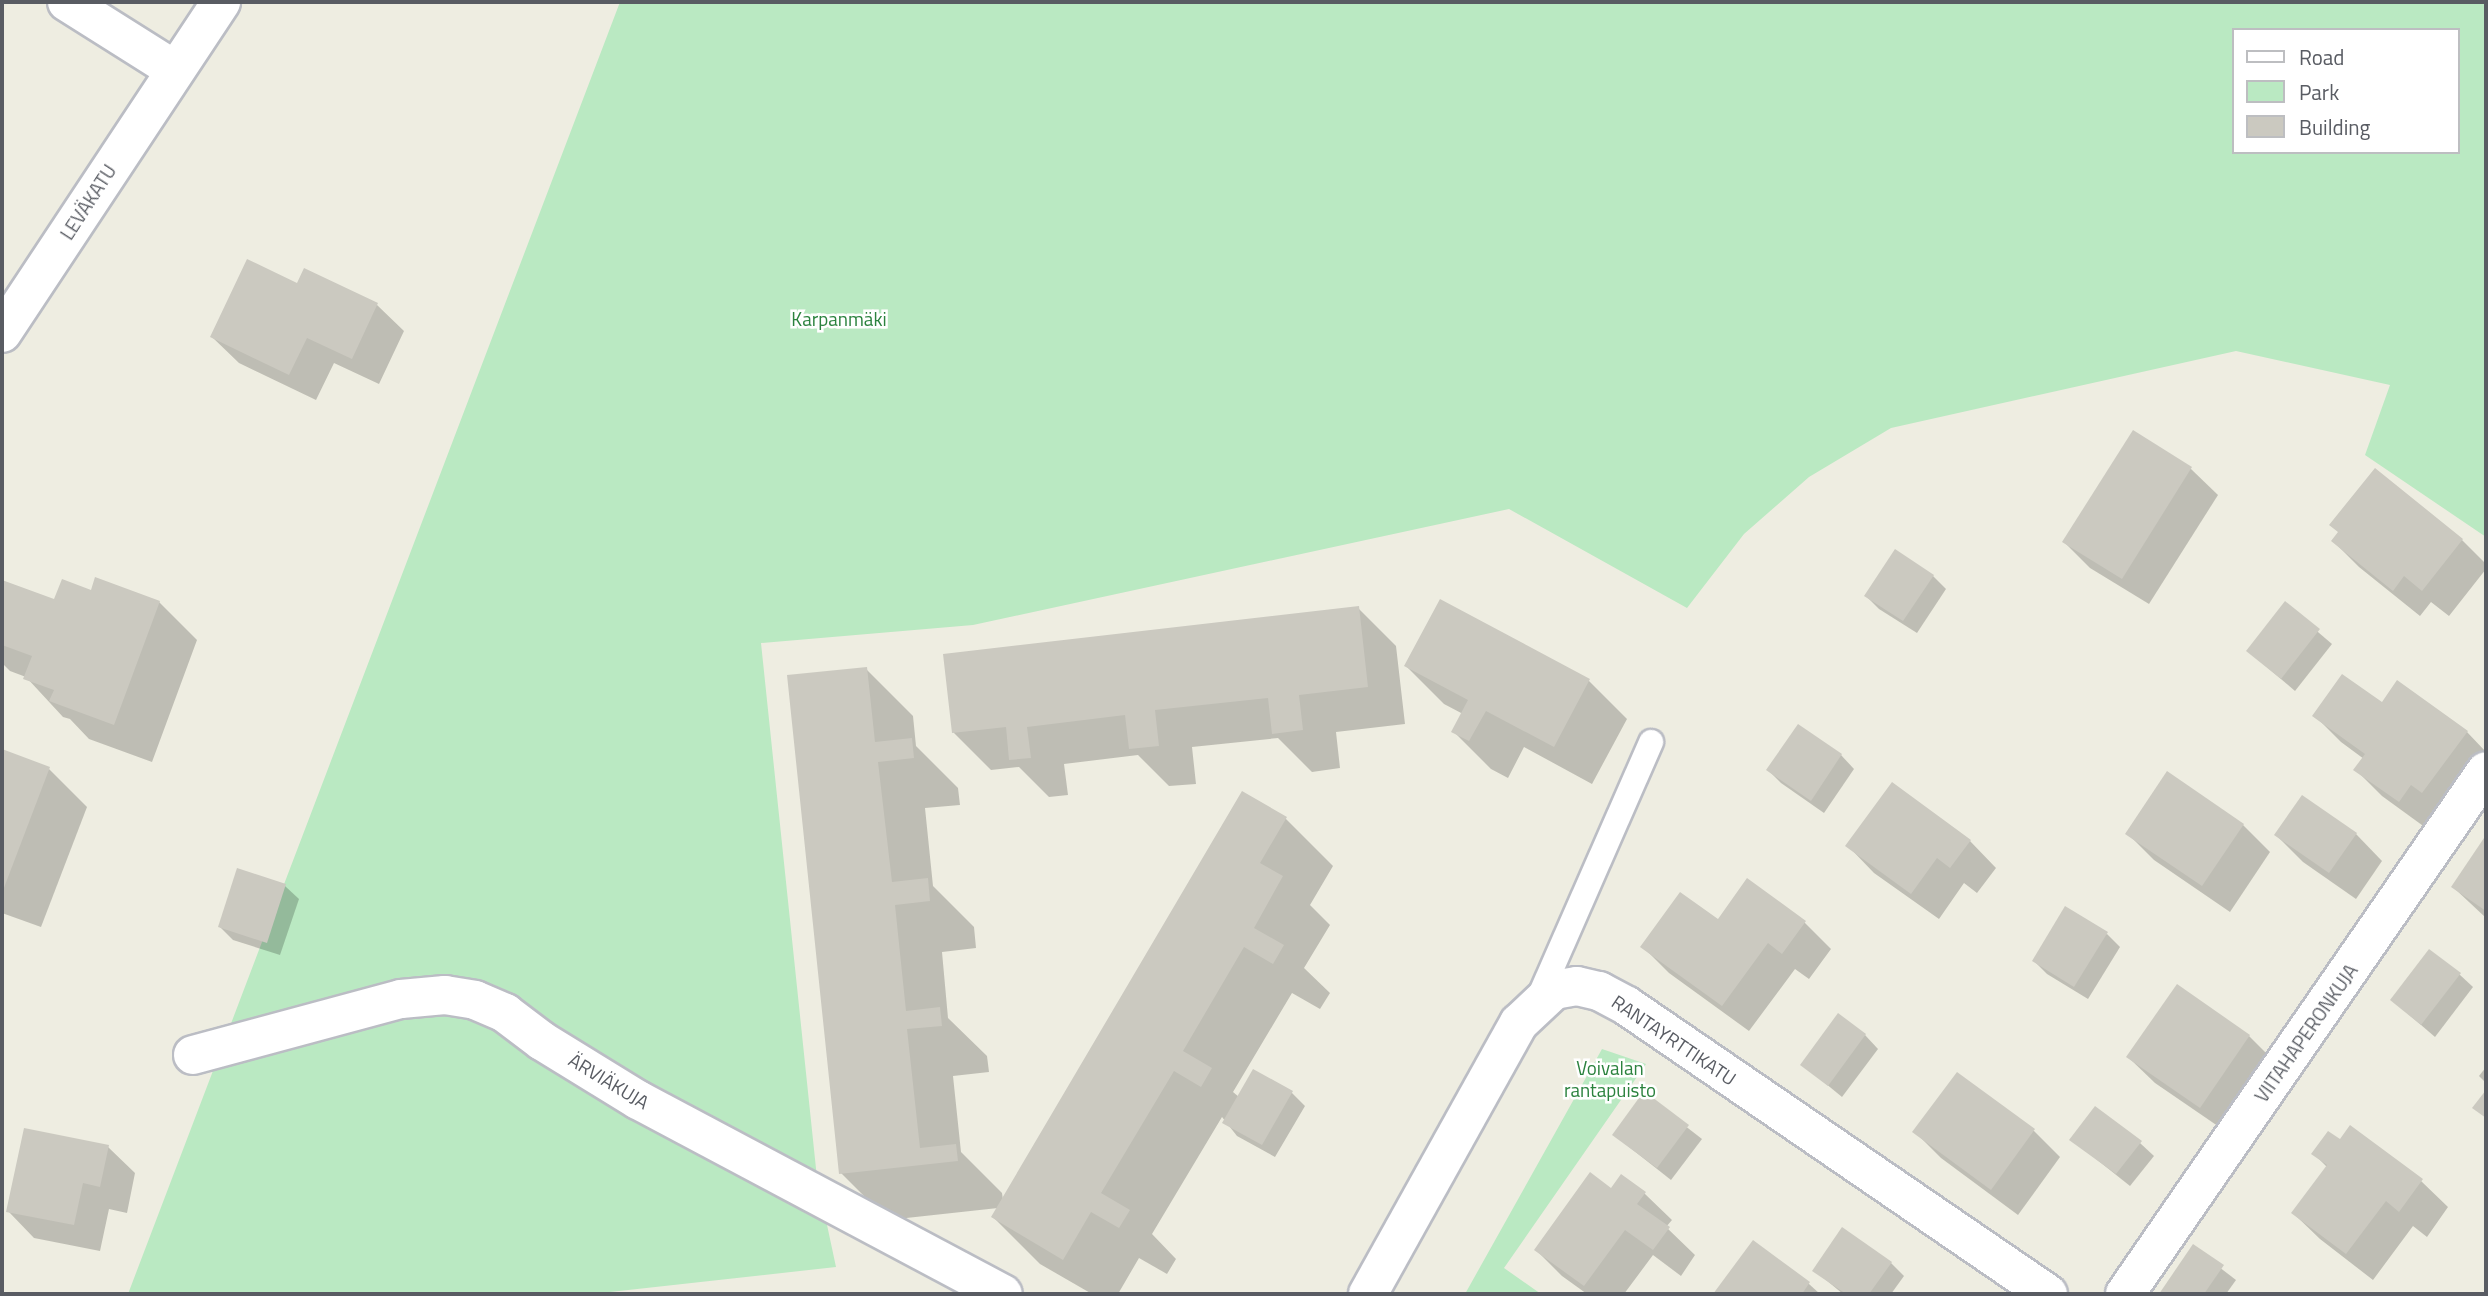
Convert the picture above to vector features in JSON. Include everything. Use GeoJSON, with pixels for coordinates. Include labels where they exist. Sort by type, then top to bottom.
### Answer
{"type":"FeatureCollection","features":[{"type":"Feature","properties":{"kind":"street"},"geometry":{"type":"LineString","coordinates":[[67,2],[175,70]]}},
{"type":"Feature","properties":{"kind":"street","name":"LEVÄKATU"},"geometry":{"type":"LineString","coordinates":[[2,333],[221,2]]}},
{"type":"Feature","properties":{"kind":"street","name":"VIITAHAPERONKUJA"},"geometry":{"type":"LineString","coordinates":[[2125,1294],[2486,771]]}},
{"type":"Feature","properties":{"kind":"street","name":"RANTAYRTTIKATU"},"geometry":{"type":"LineString","coordinates":[[1368,1294],[1504,1047],[1535,1006],[1555,990],[1577,986],[1599,991],[1627,1006],[2048,1294]]}},
{"type":"Feature","properties":{"kind":"street","name":"ÄRVIÄKUJA"},"geometry":{"type":"LineString","coordinates":[[193,1055],[401,999],[445,995],[475,1000],[505,1013],[542,1041],[638,1100],[1003,1294]]}},
{"type":"Feature","properties":{"kind":"lane"},"geometry":{"type":"LineString","coordinates":[[1535,1006],[1651,742]]}},
{"type":"Feature","properties":{"kind":"green space","name":"Karpanmäki"},"geometry":{"type":"Polygon","coordinates":[[[620,2],[2486,2],[2486,537],[2365,455],[2390,385],[2236,351],[1891,428],[1809,477],[1744,534],[1687,608],[1509,509],[973,625],[761,643],[817,1178],[836,1267],[592,1294],[128,1294],[620,2]]]}},
{"type":"Feature","properties":{"kind":"green space","name":"Voivalan rantapuisto"},"geometry":{"type":"Polygon","coordinates":[[[1602,1049],[1646,1064],[1504,1268],[1541,1294],[1465,1294],[1602,1049]]]}},
{"type":"Feature","properties":{"kind":"building"},"geometry":{"type":"Polygon","coordinates":[[[247,259],[297,283],[304,268],[378,303],[352,359],[307,338],[289,375],[210,337],[247,259]]]}},
{"type":"Feature","properties":{"kind":"building"},"geometry":{"type":"Polygon","coordinates":[[[2133,430],[2192,467],[2122,579],[2062,542],[2133,430]]]}},
{"type":"Feature","properties":{"kind":"building"},"geometry":{"type":"Polygon","coordinates":[[[2375,468],[2463,539],[2422,591],[2404,576],[2393,591],[2331,541],[2338,532],[2329,525],[2375,468]]]}},
{"type":"Feature","properties":{"kind":"building"},"geometry":{"type":"Polygon","coordinates":[[[1895,549],[1934,575],[1903,621],[1864,596],[1895,549]]]}},
{"type":"Feature","properties":{"kind":"building"},"geometry":{"type":"Polygon","coordinates":[[[95,577],[160,601],[114,725],[49,701],[54,690],[23,679],[32,656],[2,645],[2,580],[54,599],[62,579],[91,590],[95,577]]]}},
{"type":"Feature","properties":{"kind":"building"},"geometry":{"type":"Polygon","coordinates":[[[1440,599],[1590,679],[1554,747],[1486,711],[1469,741],[1451,732],[1468,700],[1404,666],[1440,599]]]}},
{"type":"Feature","properties":{"kind":"building"},"geometry":{"type":"Polygon","coordinates":[[[2285,601],[2320,629],[2281,679],[2246,651],[2285,601]]]}},
{"type":"Feature","properties":{"kind":"building"},"geometry":{"type":"Polygon","coordinates":[[[1359,606],[1368,687],[1299,695],[1303,730],[1272,734],[1268,698],[1155,710],[1159,746],[1129,749],[1125,715],[1027,727],[1031,758],[1009,760],[1006,727],[952,733],[943,654],[1359,606]]]}},
{"type":"Feature","properties":{"kind":"building"},"geometry":{"type":"Polygon","coordinates":[[[867,667],[875,742],[912,738],[914,758],[878,762],[892,882],[928,878],[930,901],[895,905],[906,1011],[940,1007],[942,1026],[907,1029],[920,1148],[956,1144],[958,1161],[839,1174],[787,675],[867,667]]]}},
{"type":"Feature","properties":{"kind":"building"},"geometry":{"type":"Polygon","coordinates":[[[2342,674],[2382,702],[2397,680],[2468,731],[2422,793],[2411,785],[2399,802],[2353,770],[2365,754],[2312,716],[2342,674]]]}},
{"type":"Feature","properties":{"kind":"building"},"geometry":{"type":"Polygon","coordinates":[[[1798,724],[1842,754],[1811,801],[1766,770],[1798,724]]]}},
{"type":"Feature","properties":{"kind":"building"},"geometry":{"type":"Polygon","coordinates":[[[2,749],[50,767],[2,893],[2,749]]]}},
{"type":"Feature","properties":{"kind":"building"},"geometry":{"type":"Polygon","coordinates":[[[2167,771],[2244,824],[2202,886],[2125,834],[2167,771]]]}},
{"type":"Feature","properties":{"kind":"building"},"geometry":{"type":"Polygon","coordinates":[[[1892,782],[1971,840],[1950,868],[1937,858],[1911,894],[1845,846],[1892,782]]]}},
{"type":"Feature","properties":{"kind":"building"},"geometry":{"type":"Polygon","coordinates":[[[1242,791],[1287,817],[1260,863],[1283,876],[1254,928],[1284,945],[1273,964],[1244,947],[1183,1051],[1212,1068],[1201,1087],[1174,1071],[1101,1193],[1130,1210],[1119,1228],[1091,1212],[1063,1260],[991,1217],[1242,791]]]}},
{"type":"Feature","properties":{"kind":"building"},"geometry":{"type":"Polygon","coordinates":[[[2302,795],[2357,833],[2329,873],[2274,835],[2302,795]]]}},
{"type":"Feature","properties":{"kind":"building"},"geometry":{"type":"Polygon","coordinates":[[[2486,835],[2486,911],[2451,887],[2486,835]]]}},
{"type":"Feature","properties":{"kind":"building"},"geometry":{"type":"Polygon","coordinates":[[[237,868],[286,884],[267,943],[218,927],[237,868]]]}},
{"type":"Feature","properties":{"kind":"building"},"geometry":{"type":"Polygon","coordinates":[[[1747,878],[1806,921],[1782,954],[1768,943],[1722,1006],[1640,947],[1680,892],[1718,919],[1747,878]]]}},
{"type":"Feature","properties":{"kind":"building"},"geometry":{"type":"Polygon","coordinates":[[[2065,906],[2108,932],[2074,987],[2032,961],[2065,906]]]}},
{"type":"Feature","properties":{"kind":"building"},"geometry":{"type":"Polygon","coordinates":[[[2429,949],[2461,973],[2421,1025],[2390,1000],[2429,949]]]}},
{"type":"Feature","properties":{"kind":"building"},"geometry":{"type":"Polygon","coordinates":[[[2177,984],[2250,1035],[2200,1108],[2126,1057],[2177,984]]]}},
{"type":"Feature","properties":{"kind":"building"},"geometry":{"type":"Polygon","coordinates":[[[1838,1013],[1866,1034],[1828,1086],[1800,1065],[1838,1013]]]}},
{"type":"Feature","properties":{"kind":"building"},"geometry":{"type":"Polygon","coordinates":[[[1253,1069],[1293,1091],[1262,1145],[1222,1123],[1253,1069]]]}},
{"type":"Feature","properties":{"kind":"building"},"geometry":{"type":"Polygon","coordinates":[[[1957,1072],[2035,1129],[1991,1190],[1912,1132],[1957,1072]]]}},
{"type":"Feature","properties":{"kind":"building"},"geometry":{"type":"Polygon","coordinates":[[[2486,1090],[2486,1118],[2472,1108],[2486,1090]]]}},
{"type":"Feature","properties":{"kind":"building"},"geometry":{"type":"Polygon","coordinates":[[[1644,1091],[1689,1125],[1657,1168],[1612,1135],[1644,1091]]]}},
{"type":"Feature","properties":{"kind":"building"},"geometry":{"type":"Polygon","coordinates":[[[2095,1106],[2142,1141],[2116,1174],[2069,1140],[2095,1106]]]}},
{"type":"Feature","properties":{"kind":"building"},"geometry":{"type":"Polygon","coordinates":[[[2350,1125],[2423,1179],[2399,1212],[2386,1201],[2346,1254],[2291,1213],[2327,1165],[2311,1154],[2328,1131],[2340,1139],[2350,1125]]]}},
{"type":"Feature","properties":{"kind":"building"},"geometry":{"type":"Polygon","coordinates":[[[24,1128],[109,1145],[100,1187],[83,1183],[74,1225],[6,1212],[24,1128]]]}},
{"type":"Feature","properties":{"kind":"building"},"geometry":{"type":"Polygon","coordinates":[[[1590,1172],[1611,1188],[1621,1174],[1646,1192],[1637,1204],[1670,1227],[1653,1250],[1625,1230],[1584,1286],[1534,1250],[1590,1172]]]}},
{"type":"Feature","properties":{"kind":"building"},"geometry":{"type":"Polygon","coordinates":[[[1842,1227],[1892,1262],[1869,1294],[1846,1294],[1812,1271],[1842,1227]]]}},
{"type":"Feature","properties":{"kind":"building"},"geometry":{"type":"Polygon","coordinates":[[[1753,1240],[1810,1282],[1802,1294],[1713,1294],[1753,1240]]]}},
{"type":"Feature","properties":{"kind":"building"},"geometry":{"type":"Polygon","coordinates":[[[2193,1244],[2224,1265],[2204,1294],[2159,1294],[2193,1244]]]}}]}
